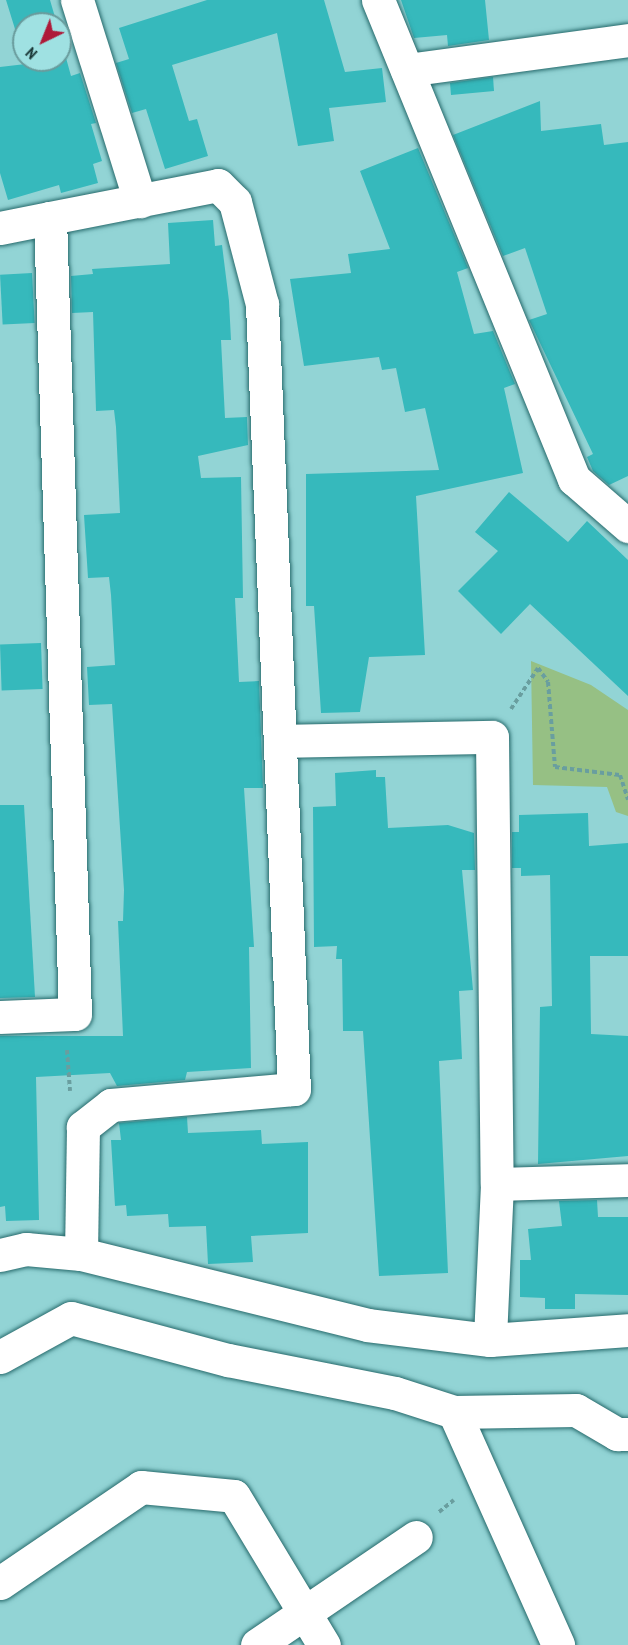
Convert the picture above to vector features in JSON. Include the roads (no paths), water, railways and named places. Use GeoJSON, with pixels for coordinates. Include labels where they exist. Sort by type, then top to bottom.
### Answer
{"type":"FeatureCollection","features":[{"type":"Feature","properties":{"kind":"street"},"geometry":{"type":"LineString","coordinates":[[77,0],[140,201]]}},
{"type":"Feature","properties":{"kind":"street"},"geometry":{"type":"LineString","coordinates":[[378,0],[573,479],[628,526]]}},
{"type":"Feature","properties":{"kind":"street"},"geometry":{"type":"LineString","coordinates":[[407,70],[628,40]]}},
{"type":"Feature","properties":{"kind":"street"},"geometry":{"type":"LineString","coordinates":[[0,228],[218,185],[235,202],[262,304],[294,1089],[111,1105],[83,1127],[81,1254]]}},
{"type":"Feature","properties":{"kind":"street"},"geometry":{"type":"LineString","coordinates":[[0,1017],[75,1014],[50,219]]}},
{"type":"Feature","properties":{"kind":"street"},"geometry":{"type":"LineString","coordinates":[[280,741],[492,737],[497,1184],[490,1340]]}},
{"type":"Feature","properties":{"kind":"street"},"geometry":{"type":"LineString","coordinates":[[497,1184],[628,1180]]}},
{"type":"Feature","properties":{"kind":"street"},"geometry":{"type":"LineString","coordinates":[[0,1254],[26,1249],[81,1254],[367,1325],[490,1340],[628,1330]]}},
{"type":"Feature","properties":{"kind":"street"},"geometry":{"type":"LineString","coordinates":[[0,1357],[70,1318],[228,1360],[395,1393],[454,1412],[576,1410],[617,1434],[628,1434]]}},
{"type":"Feature","properties":{"kind":"street"},"geometry":{"type":"LineString","coordinates":[[454,1412],[558,1645]]}},
{"type":"Feature","properties":{"kind":"street"},"geometry":{"type":"LineString","coordinates":[[0,1583],[141,1488],[234,1496],[308,1611],[324,1645]]}},
{"type":"Feature","properties":{"kind":"street"},"geometry":{"type":"LineString","coordinates":[[257,1645],[416,1537]]}}]}
